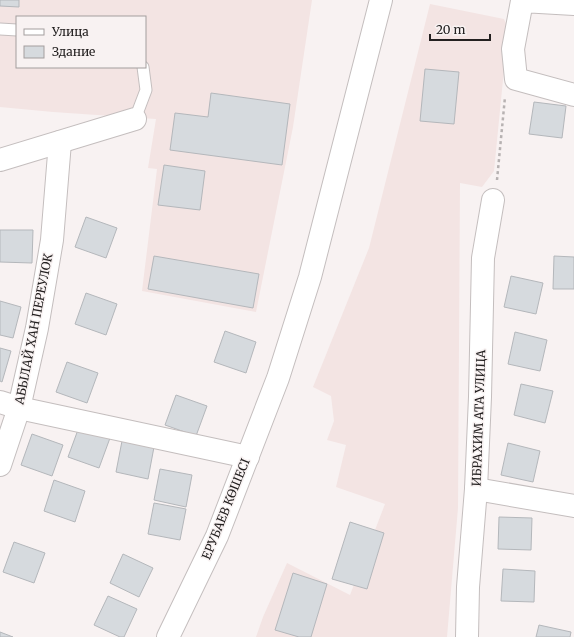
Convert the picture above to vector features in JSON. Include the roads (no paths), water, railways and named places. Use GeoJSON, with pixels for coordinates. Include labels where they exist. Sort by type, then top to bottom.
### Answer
{"type":"FeatureCollection","features":[{"type":"Feature","properties":{"kind":"street","name":"ЕРУБАЕВ КӨШЕСІ"},"geometry":{"type":"LineString","coordinates":[[168,637],[217,536],[278,378],[310,278],[380,0]]}},
{"type":"Feature","properties":{"kind":"street"},"geometry":{"type":"LineString","coordinates":[[574,4],[522,1],[512,49],[516,79],[574,95]]}},
{"type":"Feature","properties":{"kind":"street"},"geometry":{"type":"LineString","coordinates":[[0,160],[135,119]]}},
{"type":"Feature","properties":{"kind":"street","name":"АБЫЛАЙ ХАН ПЕРЕУЛОК"},"geometry":{"type":"LineString","coordinates":[[0,465],[9,405],[37,328],[52,240],[60,142]]}},
{"type":"Feature","properties":{"kind":"street","name":"ИБРАХИМ АТА УЛИЦА"},"geometry":{"type":"LineString","coordinates":[[467,637],[468,587],[476,489],[480,397],[483,258],[493,200]]}},
{"type":"Feature","properties":{"kind":"street"},"geometry":{"type":"LineString","coordinates":[[9,405],[248,457]]}},
{"type":"Feature","properties":{"kind":"street"},"geometry":{"type":"LineString","coordinates":[[476,489],[574,506]]}},
{"type":"Feature","properties":{"kind":"lane"},"geometry":{"type":"LineString","coordinates":[[0,29],[16,30]]}},
{"type":"Feature","properties":{"kind":"lane"},"geometry":{"type":"LineString","coordinates":[[135,119],[146,90],[144,68]]}}]}
